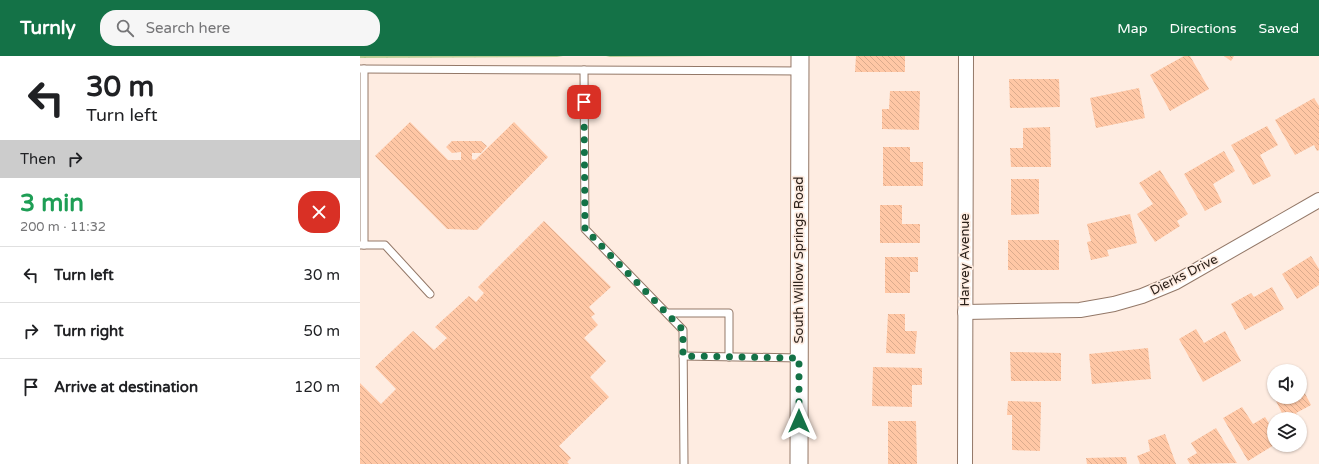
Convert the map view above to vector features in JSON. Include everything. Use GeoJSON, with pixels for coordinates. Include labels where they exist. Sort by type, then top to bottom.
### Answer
{"type":"FeatureCollection","features":[{"type":"Feature","properties":{"kind":"street","name":"Harvey Avenue"},"geometry":{"type":"LineString","coordinates":[[966,56],[966,464]]}},
{"type":"Feature","properties":{"kind":"street","name":"South Willow Springs Road"},"geometry":{"type":"LineString","coordinates":[[799,464],[800,63]]}},
{"type":"Feature","properties":{"kind":"street","name":"Dierks Drive"},"geometry":{"type":"LineString","coordinates":[[965,312],[1080,310],[1114,304],[1142,296],[1176,282],[1319,200]]}},
{"type":"Feature","properties":{"kind":"lane"},"geometry":{"type":"LineString","coordinates":[[430,294],[385,245],[362,245],[362,69],[584,70],[800,63]]}},
{"type":"Feature","properties":{"kind":"lane"},"geometry":{"type":"LineString","coordinates":[[584,70],[585,229],[683,330],[684,464]]}},
{"type":"Feature","properties":{"kind":"lane"},"geometry":{"type":"LineString","coordinates":[[667,313],[728,313],[729,357]]}},
{"type":"Feature","properties":{"kind":"lane"},"geometry":{"type":"LineString","coordinates":[[683,356],[799,358]]}},
{"type":"Feature","properties":{"kind":"green space"},"geometry":{"type":"Polygon","coordinates":[[[360,56],[563,56],[360,58],[360,56]]]}},
{"type":"Feature","properties":{"kind":"green space"},"geometry":{"type":"Polygon","coordinates":[[[606,56],[714,56],[610,57],[606,56]]]}},
{"type":"Feature","properties":{"kind":"building"},"geometry":{"type":"Polygon","coordinates":[[[856,56],[905,56],[905,72],[855,72],[856,56]]]}},
{"type":"Feature","properties":{"kind":"building"},"geometry":{"type":"Polygon","coordinates":[[[1184,56],[1190,56],[1209,89],[1170,111],[1150,75],[1184,56]]]}},
{"type":"Feature","properties":{"kind":"building"},"geometry":{"type":"Polygon","coordinates":[[[1224,56],[1234,56],[1231,61],[1224,56]]]}},
{"type":"Feature","properties":{"kind":"building"},"geometry":{"type":"Polygon","coordinates":[[[1009,79],[1059,79],[1060,107],[1010,108],[1009,79]]]}},
{"type":"Feature","properties":{"kind":"building"},"geometry":{"type":"Polygon","coordinates":[[[1139,88],[1145,118],[1096,128],[1090,98],[1139,88]]]}},
{"type":"Feature","properties":{"kind":"building"},"geometry":{"type":"Polygon","coordinates":[[[890,91],[920,91],[919,130],[882,129],[882,109],[889,109],[890,91]]]}},
{"type":"Feature","properties":{"kind":"building"},"geometry":{"type":"Polygon","coordinates":[[[1314,98],[1319,106],[1319,150],[1317,151],[1314,145],[1295,155],[1275,120],[1314,98]]]}},
{"type":"Feature","properties":{"kind":"building"},"geometry":{"type":"Polygon","coordinates":[[[410,122],[448,160],[461,160],[461,152],[452,153],[446,147],[452,141],[481,141],[487,146],[481,153],[472,153],[472,159],[475,160],[514,122],[548,157],[477,230],[447,229],[375,156],[410,122]]]}},
{"type":"Feature","properties":{"kind":"building"},"geometry":{"type":"Polygon","coordinates":[[[1267,126],[1278,145],[1260,155],[1271,176],[1253,185],[1231,145],[1267,126]]]}},
{"type":"Feature","properties":{"kind":"building"},"geometry":{"type":"Polygon","coordinates":[[[1050,127],[1051,167],[1011,167],[1010,148],[1023,148],[1023,128],[1050,127]]]}},
{"type":"Feature","properties":{"kind":"building"},"geometry":{"type":"Polygon","coordinates":[[[883,147],[910,147],[910,162],[923,162],[923,186],[883,186],[883,147]]]}},
{"type":"Feature","properties":{"kind":"building"},"geometry":{"type":"Polygon","coordinates":[[[1224,151],[1235,171],[1213,184],[1222,202],[1205,211],[1184,174],[1224,151]]]}},
{"type":"Feature","properties":{"kind":"building"},"geometry":{"type":"Polygon","coordinates":[[[1160,170],[1188,214],[1177,221],[1180,226],[1155,242],[1137,214],[1153,204],[1139,183],[1160,170]]]}},
{"type":"Feature","properties":{"kind":"building"},"geometry":{"type":"Polygon","coordinates":[[[1011,179],[1039,179],[1039,214],[1011,215],[1011,179]]]}},
{"type":"Feature","properties":{"kind":"building"},"geometry":{"type":"Polygon","coordinates":[[[880,205],[902,205],[902,224],[920,224],[920,243],[880,243],[880,205]]]}},
{"type":"Feature","properties":{"kind":"building"},"geometry":{"type":"Polygon","coordinates":[[[1130,214],[1137,243],[1107,250],[1109,256],[1091,260],[1087,242],[1091,241],[1087,224],[1130,214]]]}},
{"type":"Feature","properties":{"kind":"building"},"geometry":{"type":"Polygon","coordinates":[[[544,221],[611,287],[589,307],[595,314],[591,317],[598,325],[584,338],[606,361],[590,377],[609,397],[559,446],[571,458],[567,462],[569,464],[360,464],[360,383],[381,404],[396,389],[375,367],[413,331],[434,350],[447,338],[435,327],[469,296],[476,302],[484,293],[478,287],[544,221]]]}},
{"type":"Feature","properties":{"kind":"building"},"geometry":{"type":"Polygon","coordinates":[[[1008,240],[1059,240],[1059,270],[1008,270],[1008,240]]]}},
{"type":"Feature","properties":{"kind":"building"},"geometry":{"type":"Polygon","coordinates":[[[1311,256],[1319,269],[1319,285],[1297,299],[1282,274],[1311,256]]]}},
{"type":"Feature","properties":{"kind":"building"},"geometry":{"type":"Polygon","coordinates":[[[885,257],[918,257],[918,272],[910,272],[910,293],[885,293],[885,257]]]}},
{"type":"Feature","properties":{"kind":"building"},"geometry":{"type":"Polygon","coordinates":[[[1272,287],[1284,309],[1245,330],[1231,304],[1251,293],[1254,297],[1272,287]]]}},
{"type":"Feature","properties":{"kind":"building"},"geometry":{"type":"Polygon","coordinates":[[[888,314],[905,314],[905,331],[917,331],[915,354],[886,353],[888,314]]]}},
{"type":"Feature","properties":{"kind":"building"},"geometry":{"type":"Polygon","coordinates":[[[1196,329],[1204,343],[1225,331],[1241,361],[1203,382],[1179,339],[1196,329]]]}},
{"type":"Feature","properties":{"kind":"building"},"geometry":{"type":"Polygon","coordinates":[[[1148,348],[1151,379],[1092,384],[1089,354],[1148,348]]]}},
{"type":"Feature","properties":{"kind":"building"},"geometry":{"type":"Polygon","coordinates":[[[1010,352],[1061,353],[1061,381],[1011,381],[1010,352]]]}},
{"type":"Feature","properties":{"kind":"building"},"geometry":{"type":"Polygon","coordinates":[[[873,367],[922,368],[922,385],[912,385],[912,407],[872,406],[873,367]]]}},
{"type":"Feature","properties":{"kind":"building"},"geometry":{"type":"Polygon","coordinates":[[[1307,397],[1311,405],[1298,412],[1282,412],[1278,404],[1307,404],[1307,397]]]}},
{"type":"Feature","properties":{"kind":"building"},"geometry":{"type":"Polygon","coordinates":[[[1008,401],[1041,402],[1040,451],[1012,450],[1012,415],[1007,415],[1008,401]]]}},
{"type":"Feature","properties":{"kind":"building"},"geometry":{"type":"Polygon","coordinates":[[[1242,407],[1253,424],[1265,417],[1267,420],[1267,449],[1248,461],[1223,418],[1242,407]]]}},
{"type":"Feature","properties":{"kind":"building"},"geometry":{"type":"Polygon","coordinates":[[[888,421],[916,421],[917,464],[888,464],[888,421]]]}},
{"type":"Feature","properties":{"kind":"building"},"geometry":{"type":"Polygon","coordinates":[[[1216,428],[1237,463],[1190,464],[1187,459],[1197,453],[1191,443],[1216,428]]]}},
{"type":"Feature","properties":{"kind":"building"},"geometry":{"type":"Polygon","coordinates":[[[1165,434],[1176,464],[1140,464],[1137,456],[1150,451],[1148,440],[1165,434]]]}},
{"type":"Feature","properties":{"kind":"building"},"geometry":{"type":"Polygon","coordinates":[[[1126,457],[1127,464],[1087,464],[1086,458],[1126,457]]]}},
{"type":"Feature","properties":{"kind":"route"},"geometry":{"type":"LineString","coordinates":[[584,102],[585,229],[683,330],[683,356],[799,358],[799,421]]}}]}
